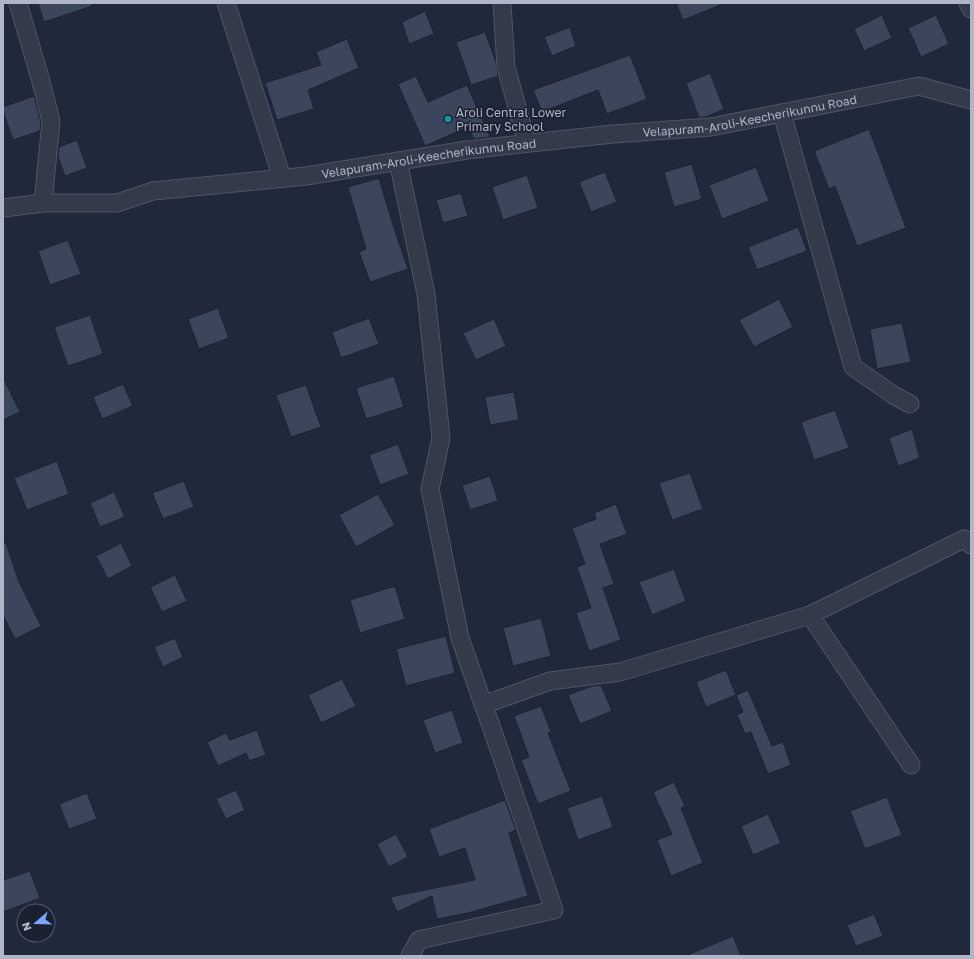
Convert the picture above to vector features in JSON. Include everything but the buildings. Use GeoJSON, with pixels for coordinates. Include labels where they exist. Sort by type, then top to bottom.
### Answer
{"type":"FeatureCollection","features":[{"type":"Feature","properties":{"kind":"street"},"geometry":{"type":"LineString","coordinates":[[18,3],[51,121],[43,203]]}},
{"type":"Feature","properties":{"kind":"street"},"geometry":{"type":"LineString","coordinates":[[226,3],[282,178]]}},
{"type":"Feature","properties":{"kind":"street"},"geometry":{"type":"LineString","coordinates":[[502,3],[506,67],[527,143]]}},
{"type":"Feature","properties":{"kind":"street"},"geometry":{"type":"LineString","coordinates":[[968,3],[971,8]]}},
{"type":"Feature","properties":{"kind":"street","name":"Velapuram-Aroli-Keecherikunnu Road"},"geometry":{"type":"LineString","coordinates":[[3,208],[43,203],[117,203],[153,191],[306,176],[467,150],[614,134],[711,127],[920,86],[971,100]]}},
{"type":"Feature","properties":{"kind":"street"},"geometry":{"type":"LineString","coordinates":[[782,113],[853,367],[895,396],[910,404]]}},
{"type":"Feature","properties":{"kind":"street"},"geometry":{"type":"LineString","coordinates":[[398,161],[426,294],[441,438],[430,489],[460,638],[554,910],[419,940],[410,956]]}},
{"type":"Feature","properties":{"kind":"street"},"geometry":{"type":"LineString","coordinates":[[483,705],[550,681],[620,672],[810,615],[964,539],[971,545]]}},
{"type":"Feature","properties":{"kind":"street"},"geometry":{"type":"LineString","coordinates":[[810,615],[912,764]]}},
{"type":"Feature","properties":{"kind":"place","name":"Aroli Central Lower Primary School"},"geometry":{"type":"Point","coordinates":[448,119]}}]}
